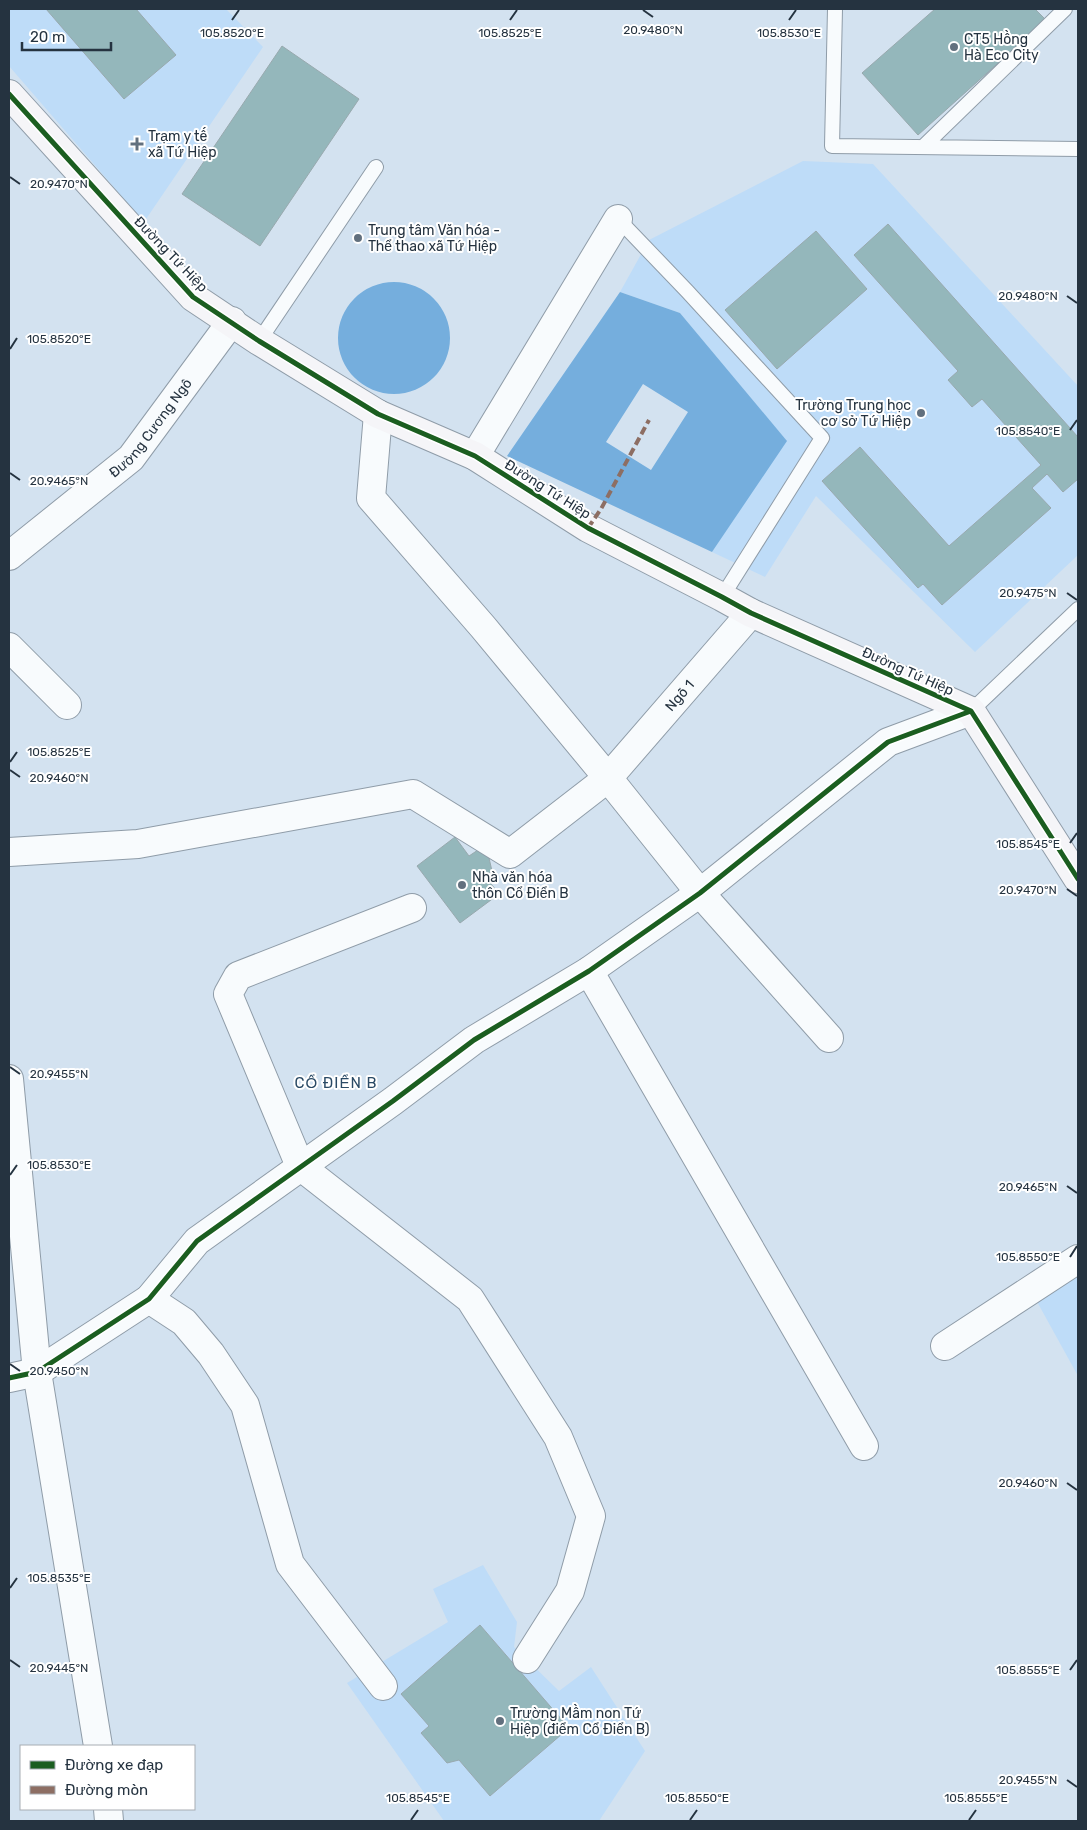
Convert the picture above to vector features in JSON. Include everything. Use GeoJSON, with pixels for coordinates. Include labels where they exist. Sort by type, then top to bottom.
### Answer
{"type":"FeatureCollection","features":[{"type":"Feature","properties":{"kind":"street","name":"Đường Tứ Hiệp"},"geometry":{"type":"LineString","coordinates":[[9,94],[193,297],[232,321],[259,341],[378,414],[475,456],[588,528],[722,597],[751,614],[971,711]]}},
{"type":"Feature","properties":{"kind":"street"},"geometry":{"type":"LineString","coordinates":[[475,456],[618,219]]}},
{"type":"Feature","properties":{"kind":"street","name":"Đường Cương Ngô"},"geometry":{"type":"LineString","coordinates":[[9,556],[131,458],[232,321]]}},
{"type":"Feature","properties":{"kind":"street"},"geometry":{"type":"LineString","coordinates":[[378,414],[371,498],[483,627],[700,893],[829,1038]]}},
{"type":"Feature","properties":{"kind":"street","name":"Ngõ 1"},"geometry":{"type":"LineString","coordinates":[[9,852],[138,844],[413,794],[510,854],[608,778],[751,614]]}},
{"type":"Feature","properties":{"kind":"street"},"geometry":{"type":"LineString","coordinates":[[9,647],[67,705]]}},
{"type":"Feature","properties":{"kind":"street"},"geometry":{"type":"LineString","coordinates":[[9,1378],[37,1372],[149,1299],[197,1241],[393,1101],[474,1040],[589,971],[700,893],[888,742],[971,711],[1078,879]]}},
{"type":"Feature","properties":{"kind":"street"},"geometry":{"type":"LineString","coordinates":[[412,908],[238,976],[228,994],[300,1166],[470,1299],[558,1437],[591,1516],[570,1591],[527,1659]]}},
{"type":"Feature","properties":{"kind":"street"},"geometry":{"type":"LineString","coordinates":[[589,971],[864,1446]]}},
{"type":"Feature","properties":{"kind":"street"},"geometry":{"type":"LineString","coordinates":[[9,1079],[37,1372],[98,1745]]}},
{"type":"Feature","properties":{"kind":"street"},"geometry":{"type":"LineString","coordinates":[[945,1346],[1078,1259]]}},
{"type":"Feature","properties":{"kind":"street"},"geometry":{"type":"LineString","coordinates":[[149,1299],[184,1322],[210,1354],[245,1405],[290,1564],[383,1686]]}},
{"type":"Feature","properties":{"kind":"lane"},"geometry":{"type":"LineString","coordinates":[[835,9],[832,146],[1078,149]]}},
{"type":"Feature","properties":{"kind":"lane"},"geometry":{"type":"LineString","coordinates":[[924,146],[1065,9]]}},
{"type":"Feature","properties":{"kind":"lane"},"geometry":{"type":"LineString","coordinates":[[259,341],[376,167]]}},
{"type":"Feature","properties":{"kind":"lane"},"geometry":{"type":"LineString","coordinates":[[618,219],[688,291],[822,438],[722,597]]}},
{"type":"Feature","properties":{"kind":"lane"},"geometry":{"type":"LineString","coordinates":[[971,711],[1078,609]]}},
{"type":"Feature","properties":{"kind":"shaded area","name":"Trạm y tế xã Tứ Hiệp"},"geometry":{"type":"Polygon","coordinates":[[[9,9],[226,9],[263,47],[144,222],[9,66],[9,9]]]}},
{"type":"Feature","properties":{"kind":"shaded area","name":"Trường Trung học cơ sở Tứ Hiệp"},"geometry":{"type":"Polygon","coordinates":[[[803,161],[873,164],[1078,386],[1078,555],[975,652],[816,496],[765,577],[712,552],[786,440],[680,313],[620,292],[649,240],[803,161]]]}},
{"type":"Feature","properties":{"kind":"shaded area"},"geometry":{"type":"Polygon","coordinates":[[[1078,1270],[1078,1376],[1035,1298],[1078,1270]]]}},
{"type":"Feature","properties":{"kind":"shaded area","name":"Trường Mầm non Tứ Hiệp (điểm Cổ Điển B)"},"geometry":{"type":"Polygon","coordinates":[[[483,1565],[517,1622],[514,1647],[559,1691],[591,1667],[645,1751],[599,1821],[444,1821],[347,1683],[448,1622],[433,1589],[483,1565]]]}},
{"type":"Feature","properties":{"kind":"water"},"geometry":{"type":"Polygon","coordinates":[[[394,282],[415,286],[433,299],[446,317],[450,338],[446,359],[433,377],[415,390],[394,394],[373,390],[355,377],[342,359],[338,338],[342,317],[355,299],[373,286],[394,282]]]}},
{"type":"Feature","properties":{"kind":"water"},"geometry":{"type":"Polygon","coordinates":[[[620,292],[680,313],[787,441],[712,552],[507,456],[620,292]],[[643,384],[606,442],[651,470],[688,412],[643,384]]]}},
{"type":"Feature","properties":{"kind":"building"},"geometry":{"type":"Polygon","coordinates":[[[46,9],[136,9],[176,55],[124,99],[46,9]]]}},
{"type":"Feature","properties":{"kind":"building","name":"CT5 Hồng Hà Eco City"},"geometry":{"type":"Polygon","coordinates":[[[935,9],[1035,9],[1046,20],[918,135],[862,73],[935,9]]]}},
{"type":"Feature","properties":{"kind":"building"},"geometry":{"type":"Polygon","coordinates":[[[282,46],[359,99],[260,246],[182,194],[282,46]]]}},
{"type":"Feature","properties":{"kind":"building"},"geometry":{"type":"Polygon","coordinates":[[[888,224],[1078,437],[1078,479],[1063,492],[1047,474],[1032,488],[1051,508],[942,605],[923,584],[918,588],[822,481],[860,447],[949,546],[1041,465],[982,399],[972,407],[948,380],[958,371],[854,255],[888,224]]]}},
{"type":"Feature","properties":{"kind":"building"},"geometry":{"type":"Polygon","coordinates":[[[816,231],[867,289],[777,369],[725,310],[816,231]]]}},
{"type":"Feature","properties":{"kind":"building","name":"Nhà văn hóa thôn Cổ Điển B"},"geometry":{"type":"Polygon","coordinates":[[[455,837],[469,856],[478,850],[489,858],[492,871],[485,876],[499,894],[460,923],[417,866],[455,837]]]}},
{"type":"Feature","properties":{"kind":"building"},"geometry":{"type":"Polygon","coordinates":[[[480,1625],[569,1728],[490,1796],[459,1760],[447,1763],[421,1733],[429,1726],[401,1694],[480,1625]]]}},
{"type":"Feature","properties":{"kind":"marked path"},"geometry":{"type":"LineString","coordinates":[[588,528],[601,509],[649,420]]}},
{"type":"Feature","properties":{"kind":"cycle path"},"geometry":{"type":"LineString","coordinates":[[9,94],[193,297],[259,341],[378,414],[475,456],[588,528],[751,613],[971,711],[1078,879]]}},
{"type":"Feature","properties":{"kind":"cycle path"},"geometry":{"type":"LineString","coordinates":[[9,1378],[37,1372],[149,1299],[197,1241],[393,1101],[474,1040],[589,971],[700,893],[888,742],[971,711]]}},
{"type":"Feature","properties":{"kind":"place","name":"CT5 Hồng Hà Eco City"},"geometry":{"type":"Point","coordinates":[954,47]}},
{"type":"Feature","properties":{"kind":"place","name":"Trạm y tế xã Tứ Hiệp"},"geometry":{"type":"Point","coordinates":[137,144]}},
{"type":"Feature","properties":{"kind":"place","name":"Trung tâm Văn hóa - Thể thao xã Tứ Hiệp"},"geometry":{"type":"Point","coordinates":[358,238]}},
{"type":"Feature","properties":{"kind":"place","name":"Trường Trung học cơ sở Tứ Hiệp"},"geometry":{"type":"Point","coordinates":[921,413]}},
{"type":"Feature","properties":{"kind":"place","name":"Nhà văn hóa thôn Cổ Điển B"},"geometry":{"type":"Point","coordinates":[462,885]}},
{"type":"Feature","properties":{"kind":"place","name":"Trường Mầm non Tứ Hiệp (điểm Cổ Điển B)"},"geometry":{"type":"Point","coordinates":[500,1721]}},
{"type":"Feature","properties":{"kind":"district","name":"CỔ ĐIỂN B"},"geometry":{"type":"Point","coordinates":[336,1083]}}]}
